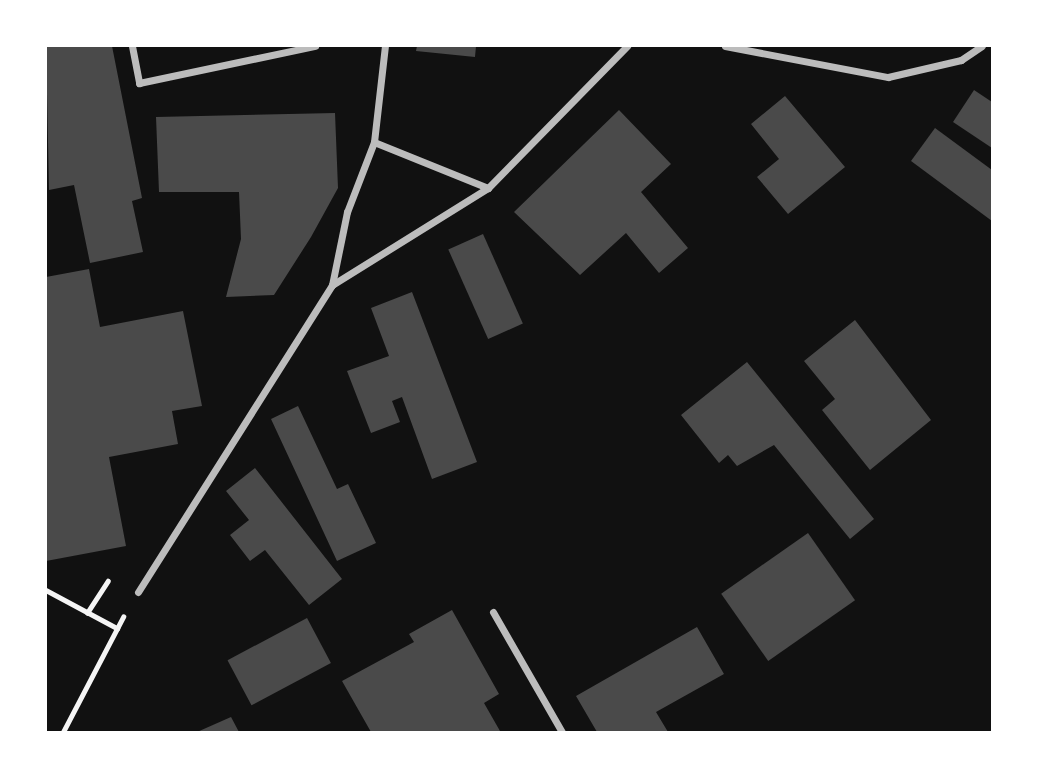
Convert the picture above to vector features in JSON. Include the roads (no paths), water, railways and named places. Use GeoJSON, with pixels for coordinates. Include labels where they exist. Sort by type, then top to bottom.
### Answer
{"type":"FeatureCollection","features":[{"type":"Feature","properties":{"kind":"street"},"geometry":{"type":"LineString","coordinates":[[132,46],[139,83],[315,46]]}},
{"type":"Feature","properties":{"kind":"street"},"geometry":{"type":"LineString","coordinates":[[138,592],[332,285],[346,212],[374,142],[385,46]]}},
{"type":"Feature","properties":{"kind":"street"},"geometry":{"type":"LineString","coordinates":[[332,285],[488,188],[627,46]]}},
{"type":"Feature","properties":{"kind":"street"},"geometry":{"type":"LineString","coordinates":[[725,46],[888,76],[961,60],[982,46]]}},
{"type":"Feature","properties":{"kind":"street"},"geometry":{"type":"LineString","coordinates":[[374,142],[488,188]]}},
{"type":"Feature","properties":{"kind":"street"},"geometry":{"type":"LineString","coordinates":[[493,612],[562,733]]}}]}
